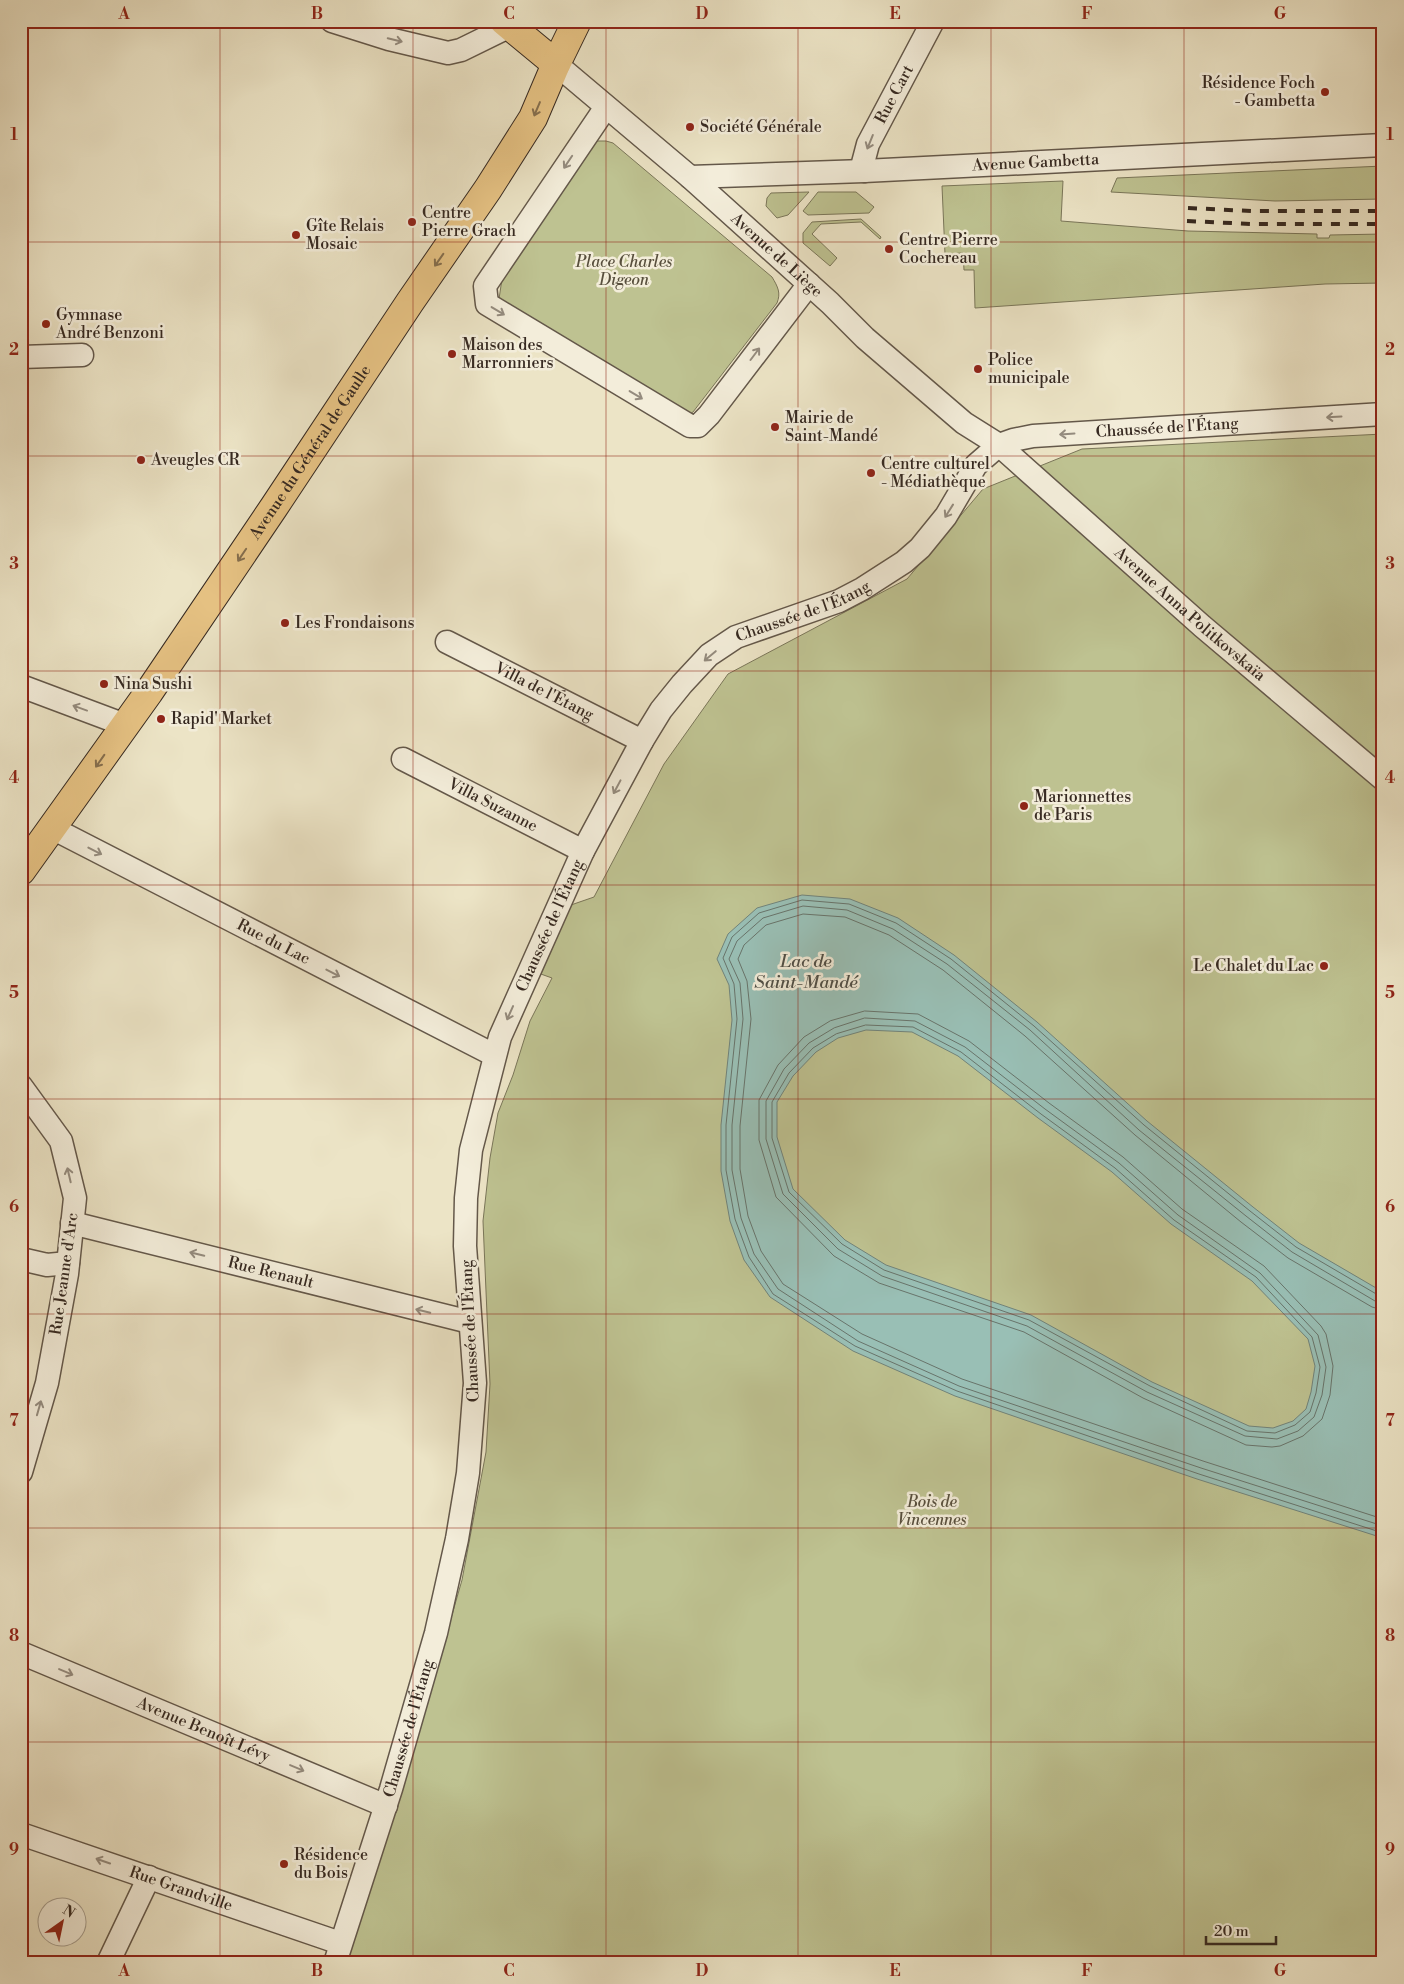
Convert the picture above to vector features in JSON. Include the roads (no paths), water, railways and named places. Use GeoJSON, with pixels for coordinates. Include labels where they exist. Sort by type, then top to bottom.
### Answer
{"type":"FeatureCollection","features":[{"type":"Feature","properties":{"kind":"main road","name":"Avenue du Général de Gaulle"},"geometry":{"type":"LineString","coordinates":[[21,871],[125,725],[488,189],[533,118],[577,21]]}},
{"type":"Feature","properties":{"kind":"main road"},"geometry":{"type":"LineString","coordinates":[[507,24],[556,64]]}},
{"type":"Feature","properties":{"kind":"street"},"geometry":{"type":"LineString","coordinates":[[332,21],[389,39],[448,53],[462,50],[507,24]]}},
{"type":"Feature","properties":{"kind":"street","name":"Rue Cart"},"geometry":{"type":"LineString","coordinates":[[864,171],[865,155],[873,133],[933,21]]}},
{"type":"Feature","properties":{"kind":"street","name":"Avenue de Liège"},"geometry":{"type":"LineString","coordinates":[[556,64],[690,177],[865,338],[964,423],[999,445]]}},
{"type":"Feature","properties":{"kind":"street"},"geometry":{"type":"LineString","coordinates":[[606,107],[485,286],[487,304],[690,426],[698,426],[704,422],[808,284]]}},
{"type":"Feature","properties":{"kind":"street","name":"Avenue Gambetta"},"geometry":{"type":"LineString","coordinates":[[690,177],[864,171],[1383,145]]}},
{"type":"Feature","properties":{"kind":"street"},"geometry":{"type":"LineString","coordinates":[[21,357],[82,355]]}},
{"type":"Feature","properties":{"kind":"street","name":"Chaussée de l'Étang"},"geometry":{"type":"LineString","coordinates":[[337,1953],[386,1806],[436,1633],[457,1539],[468,1473],[475,1383],[465,1246],[466,1198],[471,1150],[494,1054],[500,1036],[584,852],[642,741],[661,710],[709,655],[729,642],[746,633],[839,601],[862,589],[904,562],[920,548],[946,516],[976,465],[999,445],[1033,436],[1383,414]]}},
{"type":"Feature","properties":{"kind":"street","name":"Avenue Anna Politkovskaïa"},"geometry":{"type":"LineString","coordinates":[[999,445],[1195,620],[1383,779]]}},
{"type":"Feature","properties":{"kind":"street","name":"Villa de l'Étang"},"geometry":{"type":"LineString","coordinates":[[446,642],[642,741]]}},
{"type":"Feature","properties":{"kind":"street"},"geometry":{"type":"LineString","coordinates":[[21,686],[125,725]]}},
{"type":"Feature","properties":{"kind":"street","name":"Villa Suzanne"},"geometry":{"type":"LineString","coordinates":[[403,759],[584,852]]}},
{"type":"Feature","properties":{"kind":"street","name":"Rue du Lac"},"geometry":{"type":"LineString","coordinates":[[52,828],[494,1054]]}},
{"type":"Feature","properties":{"kind":"street","name":"Rue Jeanne d'Arc"},"geometry":{"type":"LineString","coordinates":[[21,1086],[62,1141],[75,1198],[67,1274],[46,1383],[21,1472]]}},
{"type":"Feature","properties":{"kind":"street","name":"Rue Renault"},"geometry":{"type":"LineString","coordinates":[[72,1223],[470,1322]]}},
{"type":"Feature","properties":{"kind":"street"},"geometry":{"type":"LineString","coordinates":[[21,1259],[47,1265],[68,1263]]}},
{"type":"Feature","properties":{"kind":"street","name":"Avenue Benoît Lévy"},"geometry":{"type":"LineString","coordinates":[[21,1653],[386,1806]]}},
{"type":"Feature","properties":{"kind":"street","name":"Rue Grandville"},"geometry":{"type":"LineString","coordinates":[[21,1834],[149,1877],[337,1953]]}},
{"type":"Feature","properties":{"kind":"street"},"geometry":{"type":"LineString","coordinates":[[108,1963],[149,1877]]}},
{"type":"Feature","properties":{"kind":"water","name":"Lac de Saint-Mandé"},"geometry":{"type":"Polygon","coordinates":[[[802,895],[850,899],[898,918],[954,955],[1037,1022],[1147,1121],[1299,1243],[1383,1292],[1383,1538],[1197,1479],[955,1396],[853,1351],[770,1297],[744,1260],[730,1221],[721,1171],[721,1125],[732,1020],[729,985],[717,959],[728,934],[757,908],[802,895]],[[866,1030],[838,1038],[816,1052],[793,1076],[777,1102],[777,1137],[793,1189],[845,1240],[886,1265],[1031,1315],[1152,1382],[1249,1426],[1273,1428],[1293,1421],[1306,1409],[1315,1366],[1308,1339],[1252,1281],[1171,1224],[1112,1172],[958,1056],[912,1032],[866,1030]]]}},
{"type":"Feature","properties":{"kind":"railway"},"geometry":{"type":"LineString","coordinates":[[1188,208],[1251,211],[1383,211]]}},
{"type":"Feature","properties":{"kind":"railway"},"geometry":{"type":"LineString","coordinates":[[1187,221],[1251,224],[1383,224]]}},
{"type":"Feature","properties":{"kind":"place","name":"Résidence Foch - Gambetta"},"geometry":{"type":"Point","coordinates":[1325,92]}},
{"type":"Feature","properties":{"kind":"place","name":"Société Générale"},"geometry":{"type":"Point","coordinates":[690,127]}},
{"type":"Feature","properties":{"kind":"place","name":"Centre Pierre Grach"},"geometry":{"type":"Point","coordinates":[412,222]}},
{"type":"Feature","properties":{"kind":"place","name":"Gîte Relais Mosaic"},"geometry":{"type":"Point","coordinates":[296,235]}},
{"type":"Feature","properties":{"kind":"place","name":"Centre Pierre Cochereau"},"geometry":{"type":"Point","coordinates":[889,249]}},
{"type":"Feature","properties":{"kind":"place","name":"Gymnase André Benzoni"},"geometry":{"type":"Point","coordinates":[46,324]}},
{"type":"Feature","properties":{"kind":"place","name":"Maison des Marronniers"},"geometry":{"type":"Point","coordinates":[452,354]}},
{"type":"Feature","properties":{"kind":"place","name":"Police municipale"},"geometry":{"type":"Point","coordinates":[978,369]}},
{"type":"Feature","properties":{"kind":"place","name":"Mairie de Saint-Mandé"},"geometry":{"type":"Point","coordinates":[775,427]}},
{"type":"Feature","properties":{"kind":"place","name":"Aveugles CR"},"geometry":{"type":"Point","coordinates":[141,460]}},
{"type":"Feature","properties":{"kind":"place","name":"Centre culturel - Médiathèque"},"geometry":{"type":"Point","coordinates":[871,473]}},
{"type":"Feature","properties":{"kind":"place","name":"Les Frondaisons"},"geometry":{"type":"Point","coordinates":[285,623]}},
{"type":"Feature","properties":{"kind":"place","name":"Nina Sushi"},"geometry":{"type":"Point","coordinates":[104,684]}},
{"type":"Feature","properties":{"kind":"place","name":"Rapid' Market"},"geometry":{"type":"Point","coordinates":[161,719]}},
{"type":"Feature","properties":{"kind":"place","name":"Marionnettes de Paris"},"geometry":{"type":"Point","coordinates":[1024,806]}},
{"type":"Feature","properties":{"kind":"place","name":"Le Chalet du Lac"},"geometry":{"type":"Point","coordinates":[1324,966]}},
{"type":"Feature","properties":{"kind":"place","name":"Résidence du Bois"},"geometry":{"type":"Point","coordinates":[284,1864]}},
{"type":"Feature","properties":{"kind":"park label","name":"Place Charles Digeon"},"geometry":{"type":"Point","coordinates":[624,271]}},
{"type":"Feature","properties":{"kind":"park label","name":"Bois de Vincennes"},"geometry":{"type":"Point","coordinates":[932,1511]}}]}
